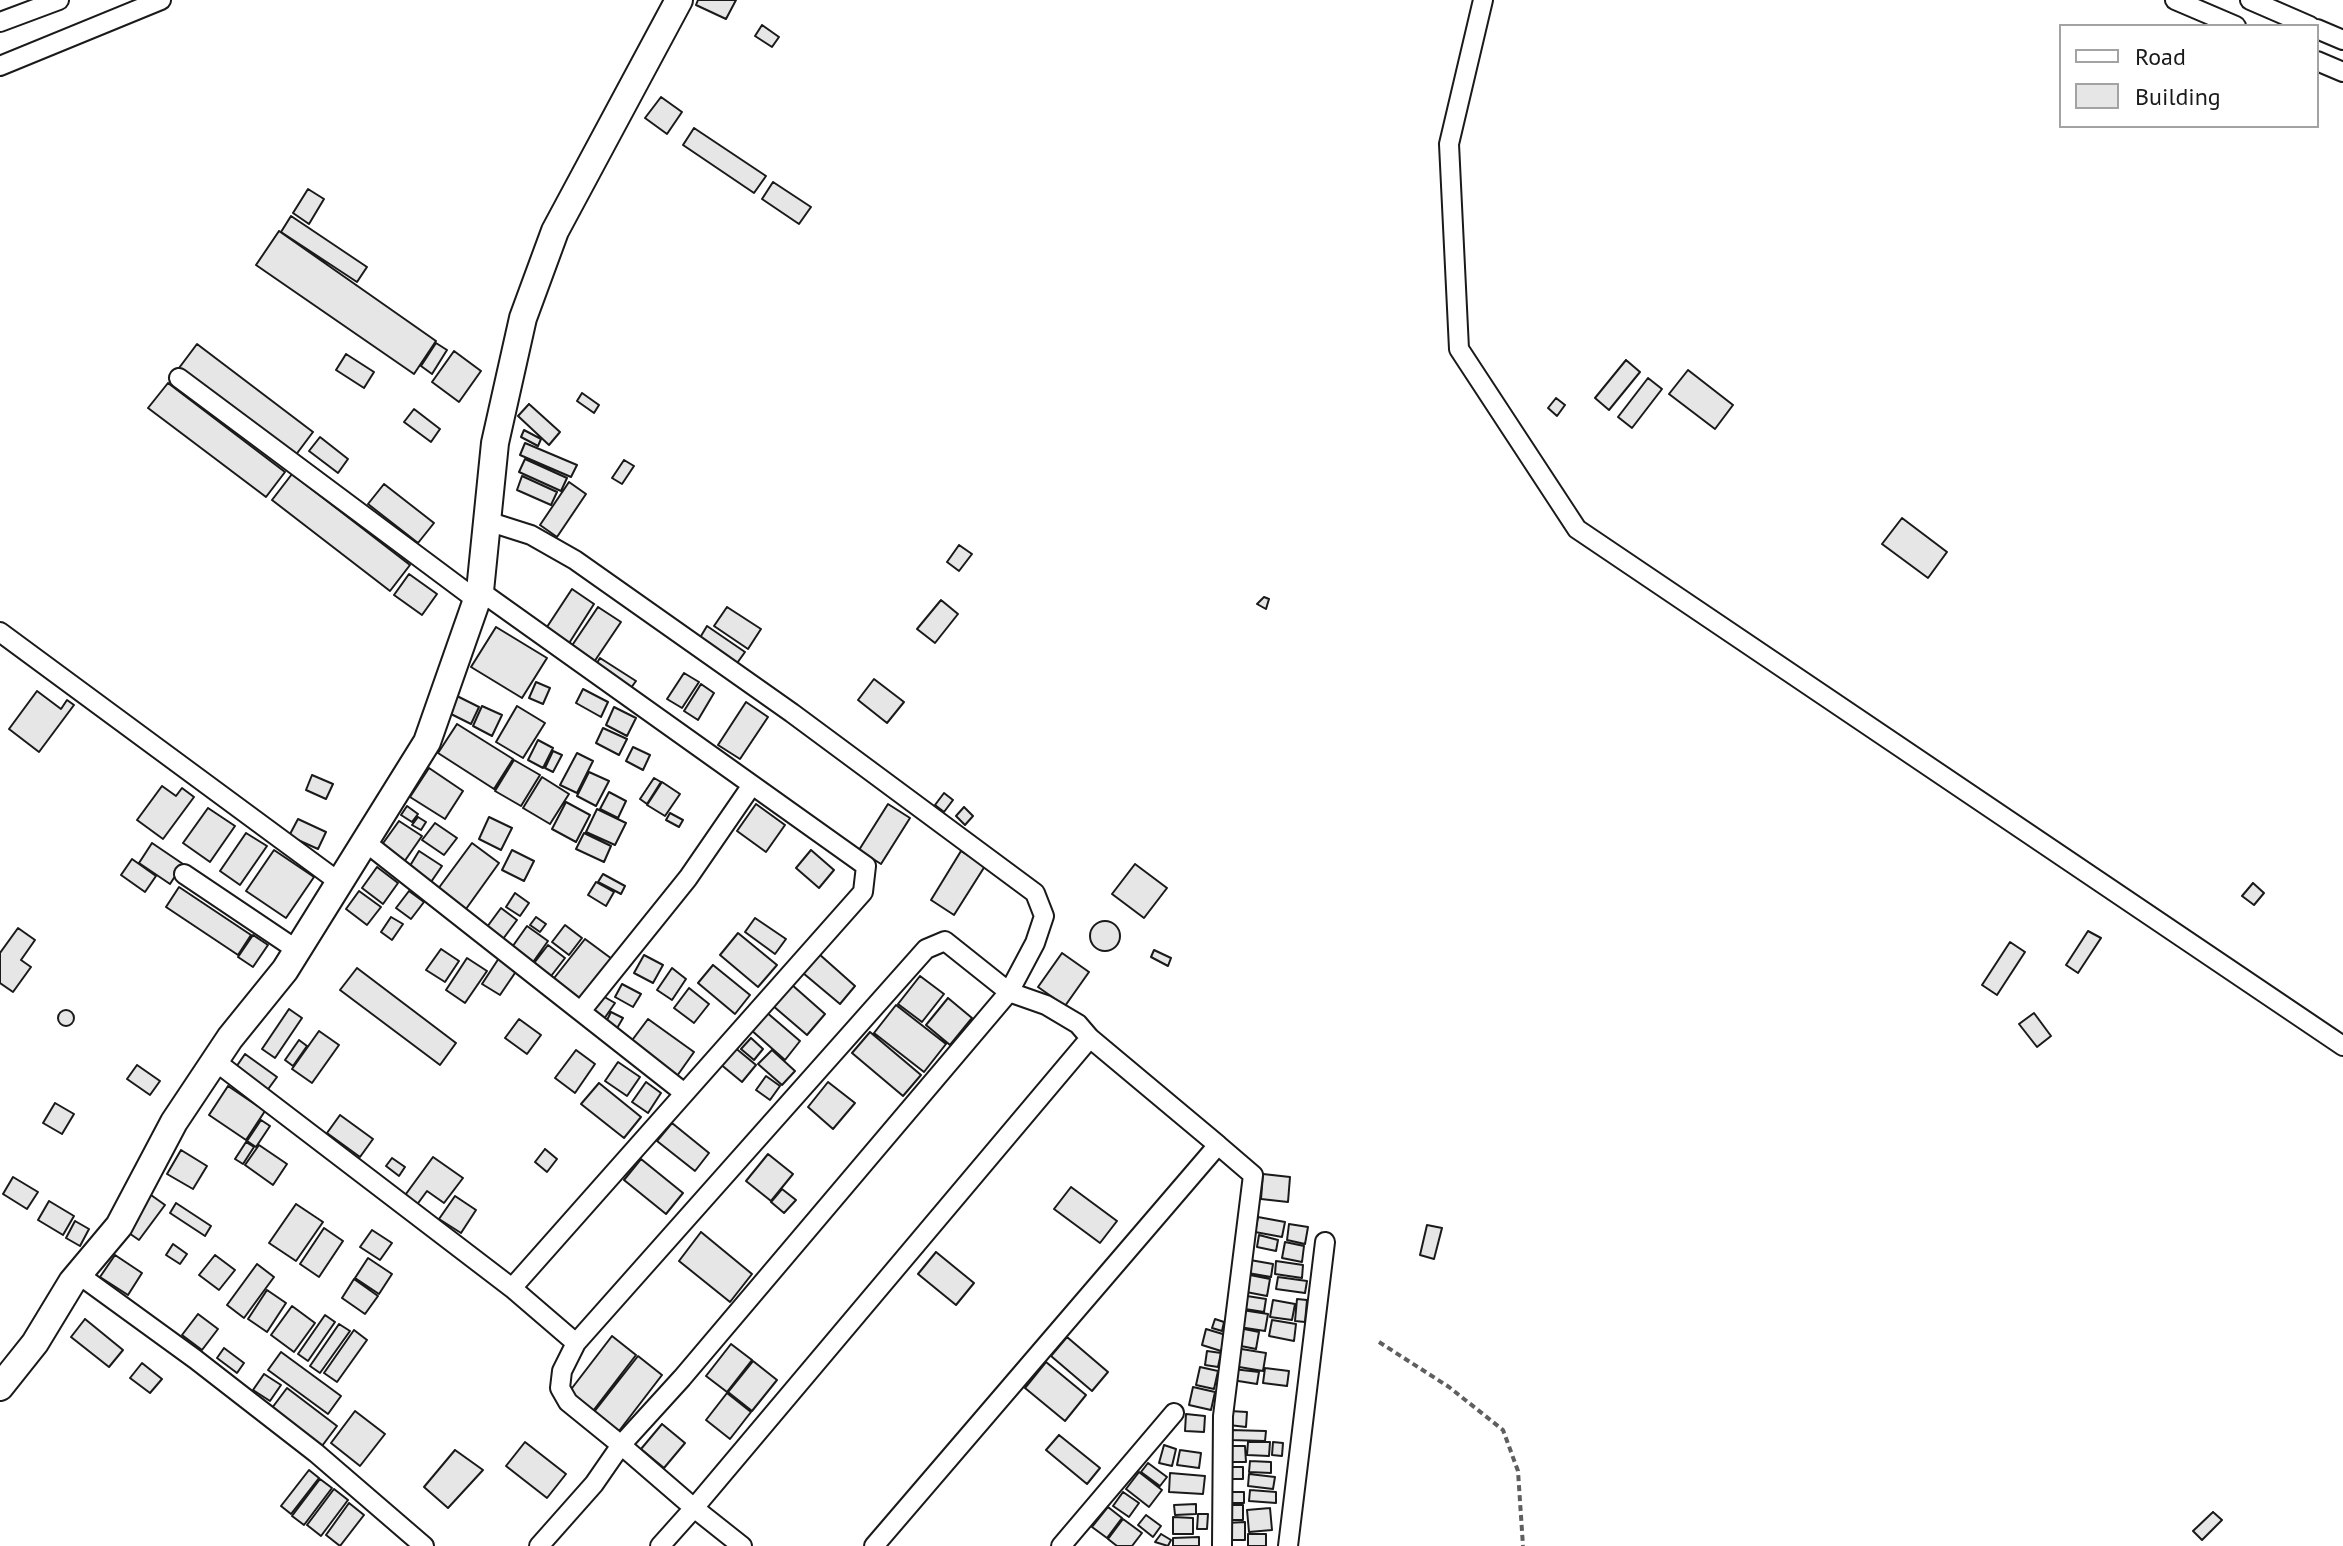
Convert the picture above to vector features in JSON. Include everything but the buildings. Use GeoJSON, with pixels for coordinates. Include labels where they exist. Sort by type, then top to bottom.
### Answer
{"type":"FeatureCollection","features":[{"type":"Feature","properties":{"kind":"street"},"geometry":{"type":"LineString","coordinates":[[0,22],[59,0]]}},
{"type":"Feature","properties":{"kind":"street"},"geometry":{"type":"LineString","coordinates":[[0,66],[161,0]]}},
{"type":"Feature","properties":{"kind":"street"},"geometry":{"type":"LineString","coordinates":[[0,1387],[35,1343],[78,1274],[119,1226],[174,1122],[297,950],[427,742],[479,596],[495,443],[523,318],[555,231],[679,0]]}},
{"type":"Feature","properties":{"kind":"street"},"geometry":{"type":"LineString","coordinates":[[1483,0],[1449,144],[1459,349],[1577,529],[2343,1046]]}},
{"type":"Feature","properties":{"kind":"street"},"geometry":{"type":"LineString","coordinates":[[2175,0],[2231,24]]}},
{"type":"Feature","properties":{"kind":"street"},"geometry":{"type":"LineString","coordinates":[[2250,0],[2305,24]]}},
{"type":"Feature","properties":{"kind":"street"},"geometry":{"type":"LineString","coordinates":[[2319,30],[2343,40]]}},
{"type":"Feature","properties":{"kind":"street"},"geometry":{"type":"LineString","coordinates":[[2319,62],[2343,72]]}},
{"type":"Feature","properties":{"kind":"street"},"geometry":{"type":"LineString","coordinates":[[179,378],[479,596],[866,866],[863,892],[512,1288]]}},
{"type":"Feature","properties":{"kind":"street"},"geometry":{"type":"LineString","coordinates":[[487,521],[531,535],[575,560],[804,722],[1035,893],[1044,916],[1035,943],[1009,992],[692,1366],[621,1445],[594,1484],[539,1546]]}},
{"type":"Feature","properties":{"kind":"street"},"geometry":{"type":"LineString","coordinates":[[0,632],[339,882]]}},
{"type":"Feature","properties":{"kind":"street"},"geometry":{"type":"LineString","coordinates":[[581,1011],[688,878],[752,785]]}},
{"type":"Feature","properties":{"kind":"street"},"geometry":{"type":"LineString","coordinates":[[364,841],[683,1092]]}},
{"type":"Feature","properties":{"kind":"street"},"geometry":{"type":"LineString","coordinates":[[184,874],[297,950]]}},
{"type":"Feature","properties":{"kind":"street"},"geometry":{"type":"LineString","coordinates":[[742,1546],[568,1402],[560,1388],[562,1371],[576,1343],[926,949],[945,941],[1009,992],[1046,1005],[1078,1024],[1090,1038],[1253,1175],[1223,1416],[1222,1546]]}},
{"type":"Feature","properties":{"kind":"street"},"geometry":{"type":"LineString","coordinates":[[660,1546],[1090,1038]]}},
{"type":"Feature","properties":{"kind":"street"},"geometry":{"type":"LineString","coordinates":[[215,1061],[512,1288],[576,1343]]}},
{"type":"Feature","properties":{"kind":"street"},"geometry":{"type":"LineString","coordinates":[[874,1546],[1218,1145]]}},
{"type":"Feature","properties":{"kind":"street"},"geometry":{"type":"LineString","coordinates":[[1288,1546],[1325,1242]]}},
{"type":"Feature","properties":{"kind":"street"},"geometry":{"type":"LineString","coordinates":[[78,1274],[304,1444],[424,1546]]}},
{"type":"Feature","properties":{"kind":"street"},"geometry":{"type":"LineString","coordinates":[[1061,1546],[1174,1413]]}},
{"type":"Feature","properties":{"kind":"path"},"geometry":{"type":"LineString","coordinates":[[1379,1342],[1449,1387],[1503,1430],[1518,1471],[1523,1546]]}}]}
